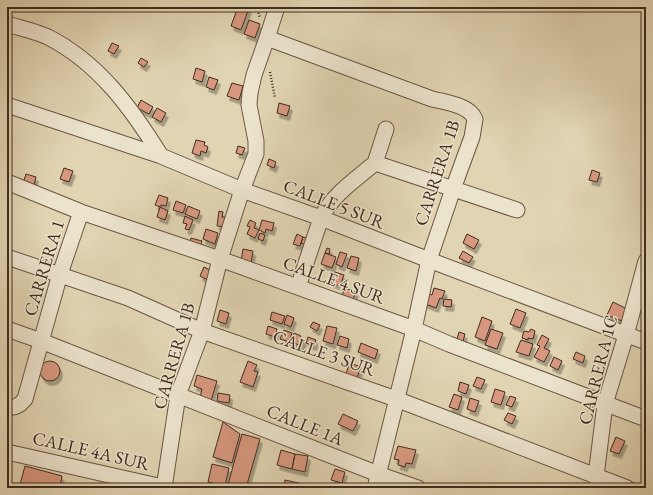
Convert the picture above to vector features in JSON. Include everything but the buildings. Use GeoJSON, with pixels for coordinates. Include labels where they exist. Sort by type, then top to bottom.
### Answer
{"type":"FeatureCollection","features":[{"type":"Feature","properties":{"kind":"street"},"geometry":{"type":"LineString","coordinates":[[267,38],[277,7]]}},
{"type":"Feature","properties":{"kind":"street"},"geometry":{"type":"LineString","coordinates":[[7,24],[46,37],[72,51],[93,69],[108,82],[139,121],[161,156]]}},
{"type":"Feature","properties":{"kind":"street","name":"CARRERA 1B"},"geometry":{"type":"LineString","coordinates":[[165,488],[178,395],[202,330],[220,259],[242,190],[256,154],[256,141],[249,105],[250,93],[254,75],[267,38],[432,99],[458,106],[471,113],[475,119],[472,137],[429,260],[414,329],[376,481]]}},
{"type":"Feature","properties":{"kind":"street","name":"CALLE 5 SUR"},"geometry":{"type":"LineString","coordinates":[[7,105],[161,156],[242,190],[321,218],[646,342]]}},
{"type":"Feature","properties":{"kind":"street"},"geometry":{"type":"LineString","coordinates":[[298,287],[321,218],[326,208],[375,163],[386,129]]}},
{"type":"Feature","properties":{"kind":"street"},"geometry":{"type":"LineString","coordinates":[[375,163],[517,210]]}},
{"type":"Feature","properties":{"kind":"street","name":"CALLE 4 SUR"},"geometry":{"type":"LineString","coordinates":[[7,182],[81,212],[220,259],[414,329],[646,419]]}},
{"type":"Feature","properties":{"kind":"street","name":"CARRERA 1"},"geometry":{"type":"LineString","coordinates":[[14,406],[25,399],[60,274],[81,212]]}},
{"type":"Feature","properties":{"kind":"street","name":"CALLE 3 SUR"},"geometry":{"type":"LineString","coordinates":[[7,257],[128,298],[202,330],[396,399],[598,482],[627,488]]}},
{"type":"Feature","properties":{"kind":"street","name":"CARRERA 1C"},"geometry":{"type":"LineString","coordinates":[[598,482],[605,404],[646,261]]}},
{"type":"Feature","properties":{"kind":"street","name":"CALLE 1A"},"geometry":{"type":"LineString","coordinates":[[7,329],[42,340],[178,395],[376,481],[418,488]]}},
{"type":"Feature","properties":{"kind":"street","name":"CALLE 4A SUR"},"geometry":{"type":"LineString","coordinates":[[7,452],[165,488]]}}]}
